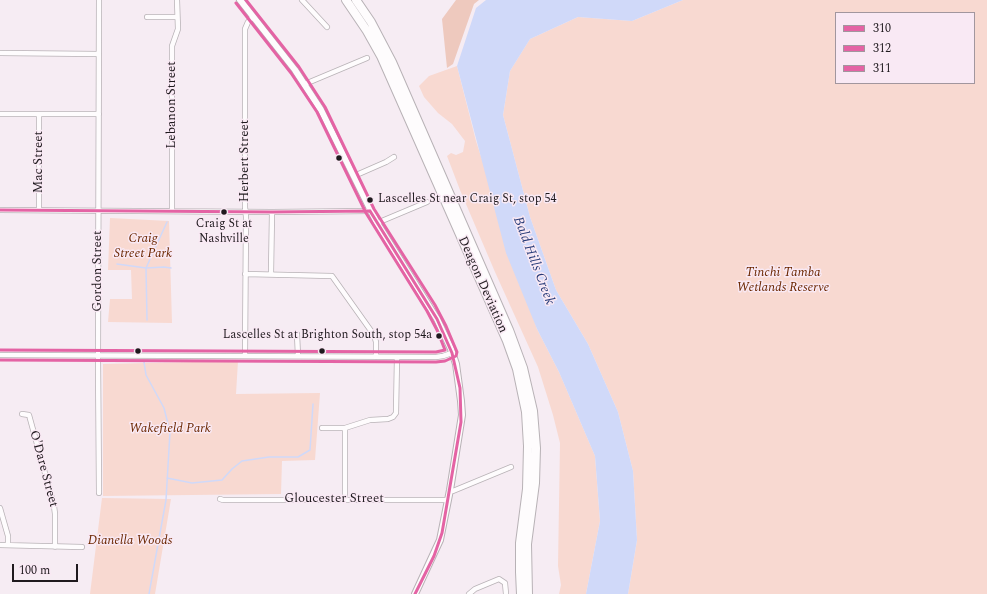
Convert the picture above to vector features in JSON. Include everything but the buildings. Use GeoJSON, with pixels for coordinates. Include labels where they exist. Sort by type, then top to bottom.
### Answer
{"type":"FeatureCollection","features":[{"type":"Feature","properties":{"kind":"highway","name":"Deagon Deviation"},"geometry":{"type":"LineString","coordinates":[[346,0],[367,31],[384,62],[507,341],[517,369],[526,412],[528,446],[527,489],[520,543],[521,594]]}},
{"type":"Feature","properties":{"kind":"highway","name":"Deagon Deviation"},"geometry":{"type":"LineString","coordinates":[[356,0],[371,22],[392,62],[512,336],[523,368],[533,411],[536,448],[535,483],[527,544],[528,594]]}},
{"type":"Feature","properties":{"kind":"street","name":"Gordon Street"},"geometry":{"type":"LineString","coordinates":[[99,0],[99,493]]}},
{"type":"Feature","properties":{"kind":"street","name":"Lebanon Street"},"geometry":{"type":"LineString","coordinates":[[172,210],[172,46],[178,29],[177,0]]}},
{"type":"Feature","properties":{"kind":"street"},"geometry":{"type":"LineString","coordinates":[[240,0],[305,84],[326,119],[370,211],[431,308],[442,328],[452,353],[458,375],[462,415],[442,533],[438,546],[415,594]]}},
{"type":"Feature","properties":{"kind":"street"},"geometry":{"type":"LineString","coordinates":[[302,0],[327,27]]}},
{"type":"Feature","properties":{"kind":"street"},"geometry":{"type":"LineString","coordinates":[[147,17],[177,17]]}},
{"type":"Feature","properties":{"kind":"street","name":"Herbert Street"},"geometry":{"type":"LineString","coordinates":[[245,356],[245,29],[248,22],[253,17]]}},
{"type":"Feature","properties":{"kind":"street"},"geometry":{"type":"LineString","coordinates":[[0,53],[99,54]]}},
{"type":"Feature","properties":{"kind":"street"},"geometry":{"type":"LineString","coordinates":[[305,84],[367,58]]}},
{"type":"Feature","properties":{"kind":"street"},"geometry":{"type":"LineString","coordinates":[[0,114],[99,114]]}},
{"type":"Feature","properties":{"kind":"street","name":"Mac Street"},"geometry":{"type":"LineString","coordinates":[[39,114],[39,210]]}},
{"type":"Feature","properties":{"kind":"street"},"geometry":{"type":"LineString","coordinates":[[354,176],[394,157]]}},
{"type":"Feature","properties":{"kind":"street"},"geometry":{"type":"LineString","coordinates":[[377,223],[427,202]]}},
{"type":"Feature","properties":{"kind":"street"},"geometry":{"type":"LineString","coordinates":[[0,210],[172,210],[272,212],[370,211]]}},
{"type":"Feature","properties":{"kind":"street"},"geometry":{"type":"LineString","coordinates":[[271,274],[272,212]]}},
{"type":"Feature","properties":{"kind":"street"},"geometry":{"type":"LineString","coordinates":[[245,274],[332,276],[374,335],[376,342],[376,357]]}},
{"type":"Feature","properties":{"kind":"street"},"geometry":{"type":"LineString","coordinates":[[297,334],[298,356]]}},
{"type":"Feature","properties":{"kind":"street"},"geometry":{"type":"LineString","coordinates":[[0,355],[440,357],[452,353]]}},
{"type":"Feature","properties":{"kind":"street"},"geometry":{"type":"LineString","coordinates":[[322,428],[346,428],[370,420],[395,419],[396,357]]}},
{"type":"Feature","properties":{"kind":"street","name":"O'Dare Street"},"geometry":{"type":"LineString","coordinates":[[22,414],[29,415],[54,506],[55,547]]}},
{"type":"Feature","properties":{"kind":"street"},"geometry":{"type":"LineString","coordinates":[[345,499],[346,428]]}},
{"type":"Feature","properties":{"kind":"street"},"geometry":{"type":"LineString","coordinates":[[450,490],[453,491],[511,467]]}},
{"type":"Feature","properties":{"kind":"street","name":"Gloucester Street"},"geometry":{"type":"LineString","coordinates":[[220,499],[448,500]]}},
{"type":"Feature","properties":{"kind":"street"},"geometry":{"type":"LineString","coordinates":[[0,508],[8,536],[8,545]]}},
{"type":"Feature","properties":{"kind":"street"},"geometry":{"type":"LineString","coordinates":[[0,545],[82,547]]}},
{"type":"Feature","properties":{"kind":"street"},"geometry":{"type":"LineString","coordinates":[[469,594],[475,588],[496,580],[503,581],[506,585],[506,594]]}},
{"type":"Feature","properties":{"kind":"green space","name":"Tinchi Tamba Wetlands Reserve"},"geometry":{"type":"Polygon","coordinates":[[[683,0],[987,0],[987,594],[628,594],[637,540],[633,471],[618,412],[588,344],[556,290],[530,217],[503,115],[510,71],[530,39],[578,17],[632,21],[683,0]]]}},
{"type":"Feature","properties":{"kind":"green space"},"geometry":{"type":"Polygon","coordinates":[[[457,66],[476,141],[537,329],[559,372],[595,456],[600,521],[586,594],[559,594],[561,585],[558,566],[560,443],[538,367],[495,272],[447,156],[451,153],[456,155],[463,152],[465,141],[452,124],[438,113],[424,97],[419,86],[429,76],[457,66]]]}},
{"type":"Feature","properties":{"kind":"green space","name":"Craig Street Park"},"geometry":{"type":"Polygon","coordinates":[[[110,218],[169,221],[172,323],[108,322],[110,299],[132,299],[131,270],[108,270],[110,218]]]}},
{"type":"Feature","properties":{"kind":"green space","name":"Wakefield Park"},"geometry":{"type":"Polygon","coordinates":[[[238,361],[236,394],[320,393],[315,460],[282,461],[281,494],[103,496],[103,364],[238,361]]]}},
{"type":"Feature","properties":{"kind":"green space","name":"Dianella Woods"},"geometry":{"type":"Polygon","coordinates":[[[102,498],[171,499],[155,594],[90,594],[102,498]]]}},
{"type":"Feature","properties":{"kind":"shaded area"},"geometry":{"type":"Polygon","coordinates":[[[456,0],[479,0],[474,4],[453,64],[447,68],[442,19],[456,0]]]}},
{"type":"Feature","properties":{"kind":"water","name":"Bald Hills Creek"},"geometry":{"type":"Polygon","coordinates":[[[486,0],[683,0],[632,21],[578,17],[530,39],[510,71],[503,115],[530,217],[556,290],[588,344],[618,412],[633,471],[637,540],[628,594],[586,594],[600,521],[595,456],[559,372],[537,329],[506,253],[457,66],[476,8],[486,0]]]}},
{"type":"Feature","properties":{"kind":"waterway"},"geometry":{"type":"LineString","coordinates":[[147,320],[146,268],[167,222]]}},
{"type":"Feature","properties":{"kind":"waterway"},"geometry":{"type":"LineString","coordinates":[[117,264],[146,268],[171,268]]}},
{"type":"Feature","properties":{"kind":"waterway"},"geometry":{"type":"LineString","coordinates":[[144,362],[146,375],[164,408],[170,432],[166,500],[149,594]]}},
{"type":"Feature","properties":{"kind":"waterway"},"geometry":{"type":"LineString","coordinates":[[167,478],[192,483],[222,480],[242,461],[269,457],[298,457],[310,450],[313,404]]}},
{"type":"Feature","properties":{"kind":"transit line","name":"312"},"geometry":{"type":"LineString","coordinates":[[0,360],[436,362],[445,361],[456,356],[457,352],[435,305],[374,209],[325,107],[299,67],[246,0]]}},
{"type":"Feature","properties":{"kind":"transit line","name":"311"},"geometry":{"type":"LineString","coordinates":[[0,350],[436,352],[445,350],[427,311],[366,213],[317,112],[291,73],[236,3]]}},
{"type":"Feature","properties":{"kind":"transit line","name":"310"},"geometry":{"type":"LineString","coordinates":[[0,210],[272,212],[370,211]]}},
{"type":"Feature","properties":{"kind":"transit line","name":"310"},"geometry":{"type":"LineString","coordinates":[[370,211],[437,319],[452,353],[460,388],[461,422],[442,533],[434,556],[415,594]]}},
{"type":"Feature","properties":{"kind":"place","name":"Lascelles St near Craig St, stop 54"},"geometry":{"type":"Point","coordinates":[370,200]}},
{"type":"Feature","properties":{"kind":"place","name":"Craig St at Nashville"},"geometry":{"type":"Point","coordinates":[224,212]}},
{"type":"Feature","properties":{"kind":"place","name":"Lascelles St at Brighton South, stop 54a"},"geometry":{"type":"Point","coordinates":[439,336]}}]}
